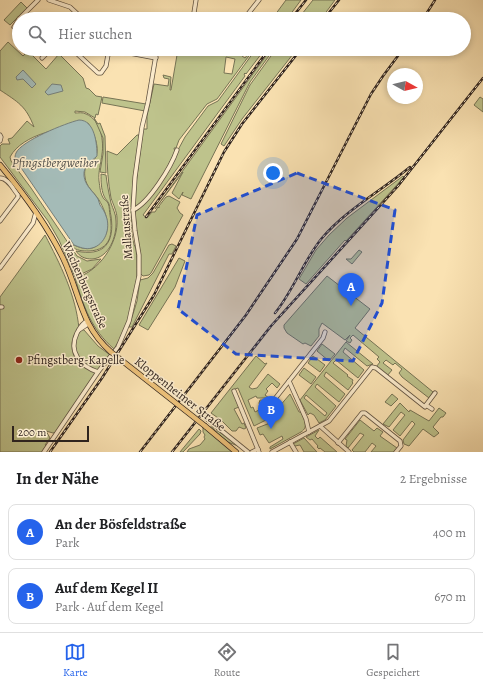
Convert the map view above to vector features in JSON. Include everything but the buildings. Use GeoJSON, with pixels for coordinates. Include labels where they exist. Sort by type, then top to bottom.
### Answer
{"type":"FeatureCollection","features":[{"type":"Feature","properties":{"kind":"main road","name":"Wachenburgstraße"},"geometry":{"type":"LineString","coordinates":[[0,165],[36,212],[37,220],[53,238],[63,259],[88,323],[96,336],[111,352]]}},
{"type":"Feature","properties":{"kind":"main road","name":"Kloppenheimer Straße"},"geometry":{"type":"LineString","coordinates":[[111,352],[236,452]]}},
{"type":"Feature","properties":{"kind":"street"},"geometry":{"type":"LineString","coordinates":[[26,12],[38,0]]}},
{"type":"Feature","properties":{"kind":"street"},"geometry":{"type":"LineString","coordinates":[[49,0],[70,7],[75,12]]}},
{"type":"Feature","properties":{"kind":"street"},"geometry":{"type":"LineString","coordinates":[[194,12],[196,0]]}},
{"type":"Feature","properties":{"kind":"street"},"geometry":{"type":"LineString","coordinates":[[250,12],[259,0]]}},
{"type":"Feature","properties":{"kind":"street"},"geometry":{"type":"LineString","coordinates":[[80,56],[98,73],[101,73],[106,66],[108,56]]}},
{"type":"Feature","properties":{"kind":"street"},"geometry":{"type":"LineString","coordinates":[[143,56],[156,58]]}},
{"type":"Feature","properties":{"kind":"street","name":"Mallaustraße"},"geometry":{"type":"LineString","coordinates":[[44,452],[98,372],[114,353],[124,337],[134,302],[139,276],[133,210],[137,158],[156,58]]}},
{"type":"Feature","properties":{"kind":"street"},"geometry":{"type":"LineString","coordinates":[[0,135],[0,140]]}},
{"type":"Feature","properties":{"kind":"street"},"geometry":{"type":"LineString","coordinates":[[133,210],[140,207],[162,179],[177,150]]}},
{"type":"Feature","properties":{"kind":"street"},"geometry":{"type":"LineString","coordinates":[[0,178],[6,180],[18,195],[0,221]]}},
{"type":"Feature","properties":{"kind":"street"},"geometry":{"type":"LineString","coordinates":[[0,268],[37,220]]}},
{"type":"Feature","properties":{"kind":"street"},"geometry":{"type":"LineString","coordinates":[[88,323],[82,324],[73,346],[75,355],[80,362],[84,366],[98,372]]}},
{"type":"Feature","properties":{"kind":"street"},"geometry":{"type":"LineString","coordinates":[[274,400],[323,338],[325,332]]}},
{"type":"Feature","properties":{"kind":"street"},"geometry":{"type":"LineString","coordinates":[[272,452],[329,421],[372,367],[376,368],[425,407],[426,405],[432,409]]}},
{"type":"Feature","properties":{"kind":"street"},"geometry":{"type":"LineString","coordinates":[[289,381],[306,417],[309,432]]}},
{"type":"Feature","properties":{"kind":"street"},"geometry":{"type":"LineString","coordinates":[[234,391],[259,450],[252,452]]}},
{"type":"Feature","properties":{"kind":"street"},"geometry":{"type":"LineString","coordinates":[[426,405],[435,393]]}},
{"type":"Feature","properties":{"kind":"street"},"geometry":{"type":"LineString","coordinates":[[338,443],[362,413],[365,413],[400,441],[401,446],[396,452]]}},
{"type":"Feature","properties":{"kind":"street"},"geometry":{"type":"LineString","coordinates":[[206,418],[248,452]]}},
{"type":"Feature","properties":{"kind":"street"},"geometry":{"type":"LineString","coordinates":[[320,426],[349,452]]}},
{"type":"Feature","properties":{"kind":"street"},"geometry":{"type":"LineString","coordinates":[[290,442],[296,452]]}},
{"type":"Feature","properties":{"kind":"highlighted area"},"geometry":{"type":"Polygon","coordinates":[[[297,173],[395,210],[382,303],[353,361],[236,354],[178,309],[197,215],[297,173]]]}},
{"type":"Feature","properties":{"kind":"green space"},"geometry":{"type":"Polygon","coordinates":[[[286,0],[301,0],[292,12],[277,12],[286,0]]]}},
{"type":"Feature","properties":{"kind":"green space"},"geometry":{"type":"Polygon","coordinates":[[[313,0],[335,0],[326,12],[304,12],[313,0]]]}},
{"type":"Feature","properties":{"kind":"green space"},"geometry":{"type":"Polygon","coordinates":[[[21,2],[27,8],[23,12],[12,12],[12,23],[10,25],[4,20],[21,2]]]}},
{"type":"Feature","properties":{"kind":"green space"},"geometry":{"type":"Polygon","coordinates":[[[8,42],[12,46],[12,56],[33,56],[46,69],[57,56],[61,56],[83,78],[86,88],[96,96],[102,97],[98,115],[96,114],[95,118],[85,112],[75,111],[75,113],[83,113],[91,117],[98,126],[102,137],[103,149],[99,171],[99,181],[102,195],[109,205],[111,228],[109,240],[102,248],[84,251],[78,250],[72,246],[74,245],[87,249],[93,248],[103,239],[107,228],[104,211],[99,200],[87,184],[85,177],[86,167],[89,162],[94,160],[97,151],[96,141],[88,123],[44,133],[34,137],[24,142],[10,157],[11,161],[77,256],[87,261],[101,259],[92,269],[75,277],[59,240],[48,221],[0,157],[0,146],[2,144],[10,144],[8,139],[12,138],[27,121],[34,127],[28,114],[21,105],[0,90],[0,51],[8,42]]]}},
{"type":"Feature","properties":{"kind":"green space"},"geometry":{"type":"Polygon","coordinates":[[[177,56],[242,56],[245,58],[249,56],[217,99],[207,104],[179,140],[176,148],[174,148],[175,152],[162,178],[141,204],[136,207],[134,205],[135,192],[143,129],[147,129],[147,116],[154,84],[168,86],[169,79],[164,78],[163,75],[171,77],[171,90],[177,56]],[[226,57],[224,73],[232,74],[235,59],[226,57]]]}},
{"type":"Feature","properties":{"kind":"green space"},"geometry":{"type":"Polygon","coordinates":[[[251,56],[260,56],[246,74],[244,74],[245,76],[143,215],[147,218],[152,212],[155,212],[158,207],[159,208],[166,197],[169,196],[180,202],[177,208],[183,215],[151,273],[143,276],[140,273],[135,212],[159,185],[185,137],[208,106],[218,101],[251,56]]]}},
{"type":"Feature","properties":{"kind":"green space"},"geometry":{"type":"Polygon","coordinates":[[[266,56],[269,56],[250,82],[191,199],[182,195],[183,192],[179,199],[172,193],[183,172],[155,209],[266,56]]]}},
{"type":"Feature","properties":{"kind":"green space"},"geometry":{"type":"Polygon","coordinates":[[[271,56],[292,56],[242,119],[224,146],[221,144],[250,85],[271,56]]]}},
{"type":"Feature","properties":{"kind":"green space"},"geometry":{"type":"Polygon","coordinates":[[[103,97],[146,104],[145,111],[102,103],[103,97]]]}},
{"type":"Feature","properties":{"kind":"green space"},"geometry":{"type":"Polygon","coordinates":[[[480,97],[483,99],[483,112],[474,105],[480,97]]]}},
{"type":"Feature","properties":{"kind":"green space"},"geometry":{"type":"Polygon","coordinates":[[[94,118],[98,124],[100,123],[105,136],[106,173],[100,172],[103,154],[103,138],[94,118]]]}},
{"type":"Feature","properties":{"kind":"green space"},"geometry":{"type":"Polygon","coordinates":[[[137,135],[140,135],[132,194],[131,226],[137,256],[137,284],[127,323],[114,349],[99,334],[89,317],[75,278],[92,270],[99,263],[106,255],[115,237],[117,216],[110,192],[107,151],[117,155],[137,135]]]}},
{"type":"Feature","properties":{"kind":"green space"},"geometry":{"type":"Polygon","coordinates":[[[101,174],[106,175],[111,203],[116,216],[116,227],[111,245],[103,255],[98,258],[87,259],[76,251],[94,252],[100,250],[106,246],[111,234],[112,226],[110,207],[102,191],[101,174]]]}},
{"type":"Feature","properties":{"kind":"green space"},"geometry":{"type":"Polygon","coordinates":[[[403,176],[404,177],[306,284],[299,279],[316,250],[329,235],[347,218],[403,176]]]}},
{"type":"Feature","properties":{"kind":"green space"},"geometry":{"type":"Polygon","coordinates":[[[45,235],[62,269],[71,292],[75,304],[79,329],[84,330],[98,346],[110,355],[56,432],[53,433],[46,431],[50,438],[42,452],[0,452],[0,297],[45,235]]]}},
{"type":"Feature","properties":{"kind":"green space"},"geometry":{"type":"Polygon","coordinates":[[[172,244],[176,246],[172,254],[169,254],[132,327],[129,327],[137,301],[140,280],[148,278],[153,273],[169,245],[172,244]]]}},
{"type":"Feature","properties":{"kind":"green space"},"geometry":{"type":"Polygon","coordinates":[[[359,250],[362,252],[352,264],[346,259],[351,259],[359,250]]]}},
{"type":"Feature","properties":{"kind":"green space"},"geometry":{"type":"Polygon","coordinates":[[[179,258],[185,261],[175,287],[148,330],[139,325],[179,258]]]}},
{"type":"Feature","properties":{"kind":"green space"},"geometry":{"type":"Polygon","coordinates":[[[327,276],[370,309],[355,328],[433,392],[429,398],[402,377],[399,373],[402,369],[395,363],[393,365],[386,360],[383,363],[392,370],[387,376],[376,367],[380,362],[377,359],[379,357],[353,335],[350,338],[352,340],[350,343],[346,341],[350,335],[345,340],[322,323],[319,329],[319,336],[311,346],[305,343],[303,344],[287,333],[284,325],[327,276]]]}},
{"type":"Feature","properties":{"kind":"green space"},"geometry":{"type":"Polygon","coordinates":[[[346,342],[373,364],[367,366],[345,348],[343,352],[364,370],[358,378],[336,360],[333,363],[353,380],[353,383],[348,390],[326,372],[324,376],[345,394],[339,402],[317,384],[315,387],[336,406],[325,420],[319,423],[314,415],[310,413],[308,415],[300,400],[346,342]],[[306,395],[304,398],[325,416],[327,413],[306,395]]]}},
{"type":"Feature","properties":{"kind":"green space"},"geometry":{"type":"Polygon","coordinates":[[[322,344],[335,354],[329,361],[317,351],[322,344]]]}},
{"type":"Feature","properties":{"kind":"green space"},"geometry":{"type":"Polygon","coordinates":[[[256,356],[265,364],[267,363],[249,387],[252,389],[257,388],[268,374],[280,384],[277,388],[272,383],[266,389],[268,391],[265,395],[269,398],[257,398],[256,396],[248,400],[251,408],[253,407],[255,412],[261,409],[259,403],[260,400],[268,400],[279,407],[290,394],[299,412],[301,412],[305,423],[305,428],[301,432],[270,449],[270,447],[283,439],[282,436],[269,443],[263,434],[260,435],[257,428],[270,423],[268,419],[254,426],[238,388],[232,390],[239,407],[234,409],[242,424],[244,423],[246,428],[244,429],[239,427],[236,431],[232,431],[211,413],[256,356]]]}},
{"type":"Feature","properties":{"kind":"green space"},"geometry":{"type":"Polygon","coordinates":[[[313,356],[325,365],[320,372],[308,363],[313,356]]]}},
{"type":"Feature","properties":{"kind":"green space"},"geometry":{"type":"Polygon","coordinates":[[[304,368],[316,377],[311,384],[299,375],[304,368]]]}},
{"type":"Feature","properties":{"kind":"green space"},"geometry":{"type":"Polygon","coordinates":[[[392,394],[398,399],[391,406],[385,402],[392,394]]]}},
{"type":"Feature","properties":{"kind":"green space"},"geometry":{"type":"Polygon","coordinates":[[[400,403],[409,412],[410,410],[429,421],[439,408],[446,413],[433,427],[439,433],[434,437],[423,429],[409,446],[404,444],[403,440],[415,424],[412,421],[400,436],[393,430],[405,415],[401,412],[389,427],[383,424],[400,403]]]}},
{"type":"Feature","properties":{"kind":"green space"},"geometry":{"type":"Polygon","coordinates":[[[360,420],[374,431],[377,428],[383,432],[380,436],[397,448],[394,452],[371,452],[376,446],[372,443],[365,452],[354,452],[352,450],[364,435],[360,433],[348,448],[346,446],[347,440],[345,439],[360,420]]]}},
{"type":"Feature","properties":{"kind":"green space"},"geometry":{"type":"Polygon","coordinates":[[[210,427],[213,427],[215,431],[218,431],[238,446],[228,442],[210,427]]]}},
{"type":"Feature","properties":{"kind":"green space"},"geometry":{"type":"Polygon","coordinates":[[[203,428],[206,428],[233,452],[187,452],[189,449],[200,445],[205,439],[203,428]]]}},
{"type":"Feature","properties":{"kind":"green space"},"geometry":{"type":"Polygon","coordinates":[[[199,429],[201,431],[200,434],[183,452],[180,452],[199,429]]]}},
{"type":"Feature","properties":{"kind":"green space"},"geometry":{"type":"Polygon","coordinates":[[[319,430],[315,436],[318,439],[320,437],[337,452],[325,452],[317,447],[318,446],[312,439],[310,440],[306,437],[319,430]]]}},
{"type":"Feature","properties":{"kind":"green space"},"geometry":{"type":"Polygon","coordinates":[[[304,438],[317,452],[304,452],[300,445],[295,446],[293,444],[304,438]]]}},
{"type":"Feature","properties":{"kind":"water"},"geometry":{"type":"Polygon","coordinates":[[[23,70],[36,84],[32,88],[23,79],[17,80],[16,77],[23,70]]]}},
{"type":"Feature","properties":{"kind":"water"},"geometry":{"type":"Polygon","coordinates":[[[52,84],[61,85],[63,91],[48,95],[45,92],[52,84]]]}},
{"type":"Feature","properties":{"kind":"water","name":"Pfingstbergweiher"},"geometry":{"type":"Polygon","coordinates":[[[79,120],[89,124],[96,139],[97,156],[86,166],[84,176],[88,186],[98,199],[105,213],[108,226],[103,240],[97,246],[90,249],[74,245],[15,159],[16,153],[26,143],[64,125],[79,120]]]}},
{"type":"Feature","properties":{"kind":"railway"},"geometry":{"type":"LineString","coordinates":[[297,12],[306,0]]}},
{"type":"Feature","properties":{"kind":"railway"},"geometry":{"type":"LineString","coordinates":[[330,12],[339,0]]}},
{"type":"Feature","properties":{"kind":"railway"},"geometry":{"type":"LineString","coordinates":[[427,12],[435,0]]}},
{"type":"Feature","properties":{"kind":"railway"},"geometry":{"type":"LineString","coordinates":[[146,217],[264,56]]}},
{"type":"Feature","properties":{"kind":"railway"},"geometry":{"type":"LineString","coordinates":[[50,452],[102,378],[154,295],[224,152],[242,124],[295,56]]}},
{"type":"Feature","properties":{"kind":"railway"},"geometry":{"type":"LineString","coordinates":[[140,452],[246,315],[297,239],[371,94],[398,56]]}},
{"type":"Feature","properties":{"kind":"railway"},"geometry":{"type":"LineString","coordinates":[[172,452],[271,326],[398,186],[483,78]]}},
{"type":"Feature","properties":{"kind":"railway"},"geometry":{"type":"LineString","coordinates":[[275,313],[288,295],[309,256],[322,238],[353,209],[410,167]]}},
{"type":"Feature","properties":{"kind":"place","name":"An der Bösfeldstraße"},"geometry":{"type":"Point","coordinates":[351,306]}},
{"type":"Feature","properties":{"kind":"place","name":"Pfingstberg-Kapelle"},"geometry":{"type":"Point","coordinates":[19,360]}},
{"type":"Feature","properties":{"kind":"place","name":"Auf dem Kegel II"},"geometry":{"type":"Point","coordinates":[271,429]}}]}
